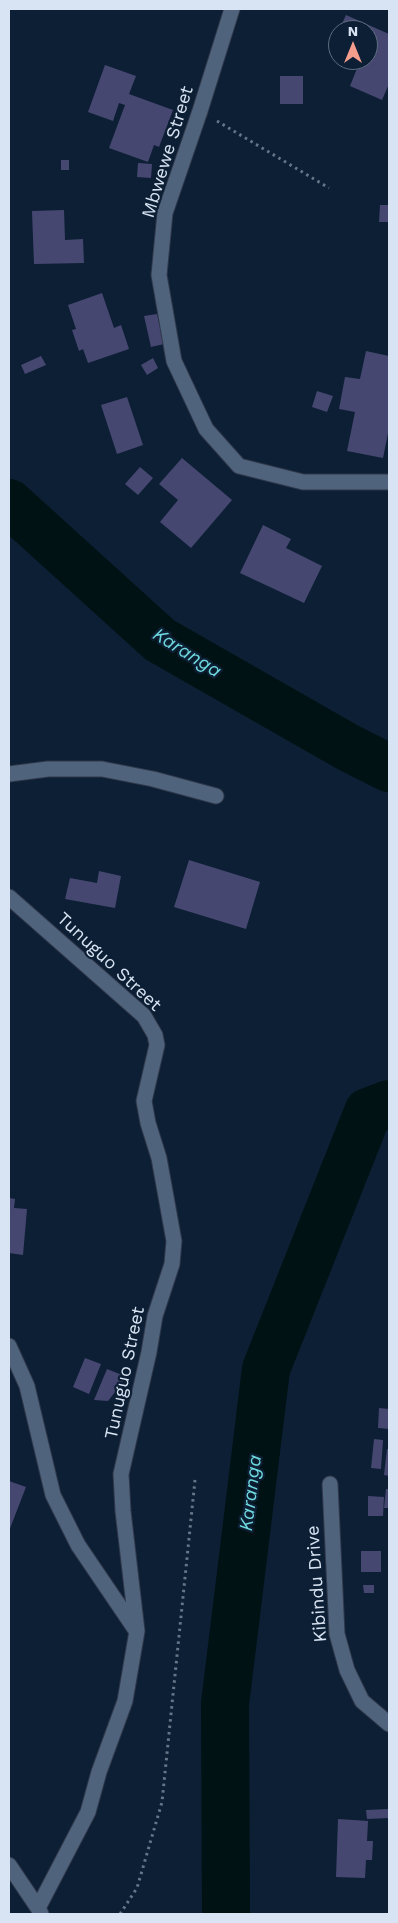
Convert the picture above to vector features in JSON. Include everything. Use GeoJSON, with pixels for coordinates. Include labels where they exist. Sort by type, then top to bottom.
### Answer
{"type":"FeatureCollection","features":[{"type":"Feature","properties":{"kind":"street","name":"Mbwewe Street"},"geometry":{"type":"LineString","coordinates":[[232,9],[200,111],[165,212],[159,275],[174,362],[206,429],[238,466],[303,482],[389,482]]}},
{"type":"Feature","properties":{"kind":"street"},"geometry":{"type":"LineString","coordinates":[[9,774],[48,769],[102,769],[153,779],[216,796]]}},
{"type":"Feature","properties":{"kind":"street","name":"Tunuguo Street"},"geometry":{"type":"LineString","coordinates":[[9,896],[144,1016],[155,1035],[157,1045],[144,1101],[148,1123],[159,1158],[174,1241],[172,1264],[155,1316],[150,1352],[121,1474],[123,1512],[136,1631],[125,1701],[99,1772],[88,1812],[39,1911]]}},
{"type":"Feature","properties":{"kind":"street"},"geometry":{"type":"LineString","coordinates":[[9,1346],[26,1386],[53,1495],[78,1545],[136,1631]]}},
{"type":"Feature","properties":{"kind":"street","name":"Kibindu Drive"},"geometry":{"type":"LineString","coordinates":[[330,1484],[336,1634],[347,1670],[362,1701],[389,1724]]}},
{"type":"Feature","properties":{"kind":"street"},"geometry":{"type":"LineString","coordinates":[[9,1864],[39,1911]]}},
{"type":"Feature","properties":{"kind":"path"},"geometry":{"type":"LineString","coordinates":[[200,111],[328,188]]}},
{"type":"Feature","properties":{"kind":"path"},"geometry":{"type":"LineString","coordinates":[[120,1914],[138,1888],[162,1802],[195,1480]]}},
{"type":"Feature","properties":{"kind":"building"},"geometry":{"type":"Polygon","coordinates":[[[346,15],[357,20],[344,20],[346,15]]]}},
{"type":"Feature","properties":{"kind":"building"},"geometry":{"type":"Polygon","coordinates":[[[378,29],[389,34],[389,84],[382,100],[350,86],[356,70],[378,70],[378,29]]]}},
{"type":"Feature","properties":{"kind":"building"},"geometry":{"type":"Polygon","coordinates":[[[105,65],[136,76],[129,94],[173,110],[159,147],[154,145],[148,162],[109,148],[125,105],[119,103],[113,121],[88,112],[105,65]]]}},
{"type":"Feature","properties":{"kind":"building"},"geometry":{"type":"Polygon","coordinates":[[[280,76],[303,76],[303,104],[280,104],[280,76]]]}},
{"type":"Feature","properties":{"kind":"building"},"geometry":{"type":"Polygon","coordinates":[[[61,160],[69,160],[69,170],[61,170],[61,160]]]}},
{"type":"Feature","properties":{"kind":"building"},"geometry":{"type":"Polygon","coordinates":[[[138,163],[152,164],[151,178],[137,177],[138,163]]]}},
{"type":"Feature","properties":{"kind":"building"},"geometry":{"type":"Polygon","coordinates":[[[380,205],[389,205],[389,222],[379,222],[380,205]]]}},
{"type":"Feature","properties":{"kind":"building"},"geometry":{"type":"Polygon","coordinates":[[[64,210],[65,240],[83,239],[84,263],[34,264],[32,211],[64,210]]]}},
{"type":"Feature","properties":{"kind":"building"},"geometry":{"type":"Polygon","coordinates":[[[102,293],[114,328],[121,325],[129,349],[88,363],[83,349],[79,351],[72,330],[76,329],[68,305],[102,293]]]}},
{"type":"Feature","properties":{"kind":"building"},"geometry":{"type":"Polygon","coordinates":[[[157,314],[164,344],[151,347],[144,316],[157,314]]]}},
{"type":"Feature","properties":{"kind":"building"},"geometry":{"type":"Polygon","coordinates":[[[366,351],[389,356],[389,428],[383,458],[347,451],[355,412],[339,409],[345,377],[360,379],[366,351]]]}},
{"type":"Feature","properties":{"kind":"building"},"geometry":{"type":"Polygon","coordinates":[[[41,356],[46,365],[25,374],[21,365],[41,356]]]}},
{"type":"Feature","properties":{"kind":"building"},"geometry":{"type":"Polygon","coordinates":[[[153,358],[158,368],[147,375],[141,365],[153,358]]]}},
{"type":"Feature","properties":{"kind":"building"},"geometry":{"type":"Polygon","coordinates":[[[317,391],[333,396],[327,412],[312,407],[317,391]]]}},
{"type":"Feature","properties":{"kind":"building"},"geometry":{"type":"Polygon","coordinates":[[[127,397],[143,445],[117,454],[101,405],[127,397]]]}},
{"type":"Feature","properties":{"kind":"building"},"geometry":{"type":"Polygon","coordinates":[[[182,458],[232,500],[191,548],[160,522],[178,500],[159,484],[182,458]]]}},
{"type":"Feature","properties":{"kind":"building"},"geometry":{"type":"Polygon","coordinates":[[[140,467],[153,478],[138,495],[125,484],[140,467]]]}},
{"type":"Feature","properties":{"kind":"building"},"geometry":{"type":"Polygon","coordinates":[[[263,525],[291,539],[286,548],[322,566],[304,603],[240,573],[263,525]]]}},
{"type":"Feature","properties":{"kind":"building"},"geometry":{"type":"Polygon","coordinates":[[[189,860],[260,882],[246,929],[174,907],[189,860]]]}},
{"type":"Feature","properties":{"kind":"building"},"geometry":{"type":"Polygon","coordinates":[[[99,871],[121,876],[115,908],[65,899],[70,878],[97,883],[99,871]]]}},
{"type":"Feature","properties":{"kind":"building"},"geometry":{"type":"Polygon","coordinates":[[[9,1198],[15,1199],[14,1208],[27,1209],[23,1255],[9,1253],[9,1198]]]}},
{"type":"Feature","properties":{"kind":"building"},"geometry":{"type":"Polygon","coordinates":[[[85,1358],[101,1364],[89,1394],[73,1387],[85,1358]]]}},
{"type":"Feature","properties":{"kind":"building"},"geometry":{"type":"Polygon","coordinates":[[[107,1369],[127,1377],[108,1401],[94,1400],[107,1369]]]}},
{"type":"Feature","properties":{"kind":"building"},"geometry":{"type":"Polygon","coordinates":[[[379,1408],[389,1409],[389,1429],[378,1428],[379,1408]]]}},
{"type":"Feature","properties":{"kind":"building"},"geometry":{"type":"Polygon","coordinates":[[[374,1439],[383,1440],[381,1469],[371,1468],[374,1439]]]}},
{"type":"Feature","properties":{"kind":"building"},"geometry":{"type":"Polygon","coordinates":[[[387,1449],[389,1449],[389,1476],[384,1475],[387,1449]]]}},
{"type":"Feature","properties":{"kind":"building"},"geometry":{"type":"Polygon","coordinates":[[[9,1481],[26,1487],[9,1531],[9,1481]]]}},
{"type":"Feature","properties":{"kind":"building"},"geometry":{"type":"Polygon","coordinates":[[[386,1489],[389,1489],[389,1508],[384,1508],[386,1489]]]}},
{"type":"Feature","properties":{"kind":"building"},"geometry":{"type":"Polygon","coordinates":[[[368,1496],[384,1497],[383,1516],[368,1516],[368,1496]]]}},
{"type":"Feature","properties":{"kind":"building"},"geometry":{"type":"Polygon","coordinates":[[[361,1551],[381,1551],[381,1572],[361,1572],[361,1551]]]}},
{"type":"Feature","properties":{"kind":"building"},"geometry":{"type":"Polygon","coordinates":[[[363,1585],[374,1585],[374,1593],[364,1593],[363,1585]]]}},
{"type":"Feature","properties":{"kind":"building"},"geometry":{"type":"Polygon","coordinates":[[[389,1809],[389,1818],[367,1819],[366,1810],[389,1809]]]}},
{"type":"Feature","properties":{"kind":"building"},"geometry":{"type":"Polygon","coordinates":[[[338,1819],[368,1821],[367,1841],[373,1841],[372,1860],[366,1860],[365,1878],[336,1877],[338,1819]]]}},
{"type":"Feature","properties":{"kind":"waterway","name":"Karanga"},"geometry":{"type":"LineString","coordinates":[[9,503],[160,640],[349,748],[389,768]]}},
{"type":"Feature","properties":{"kind":"waterway","name":"Karanga"},"geometry":{"type":"LineString","coordinates":[[226,1914],[225,1704],[266,1369],[368,1112],[389,1104]]}}]}
